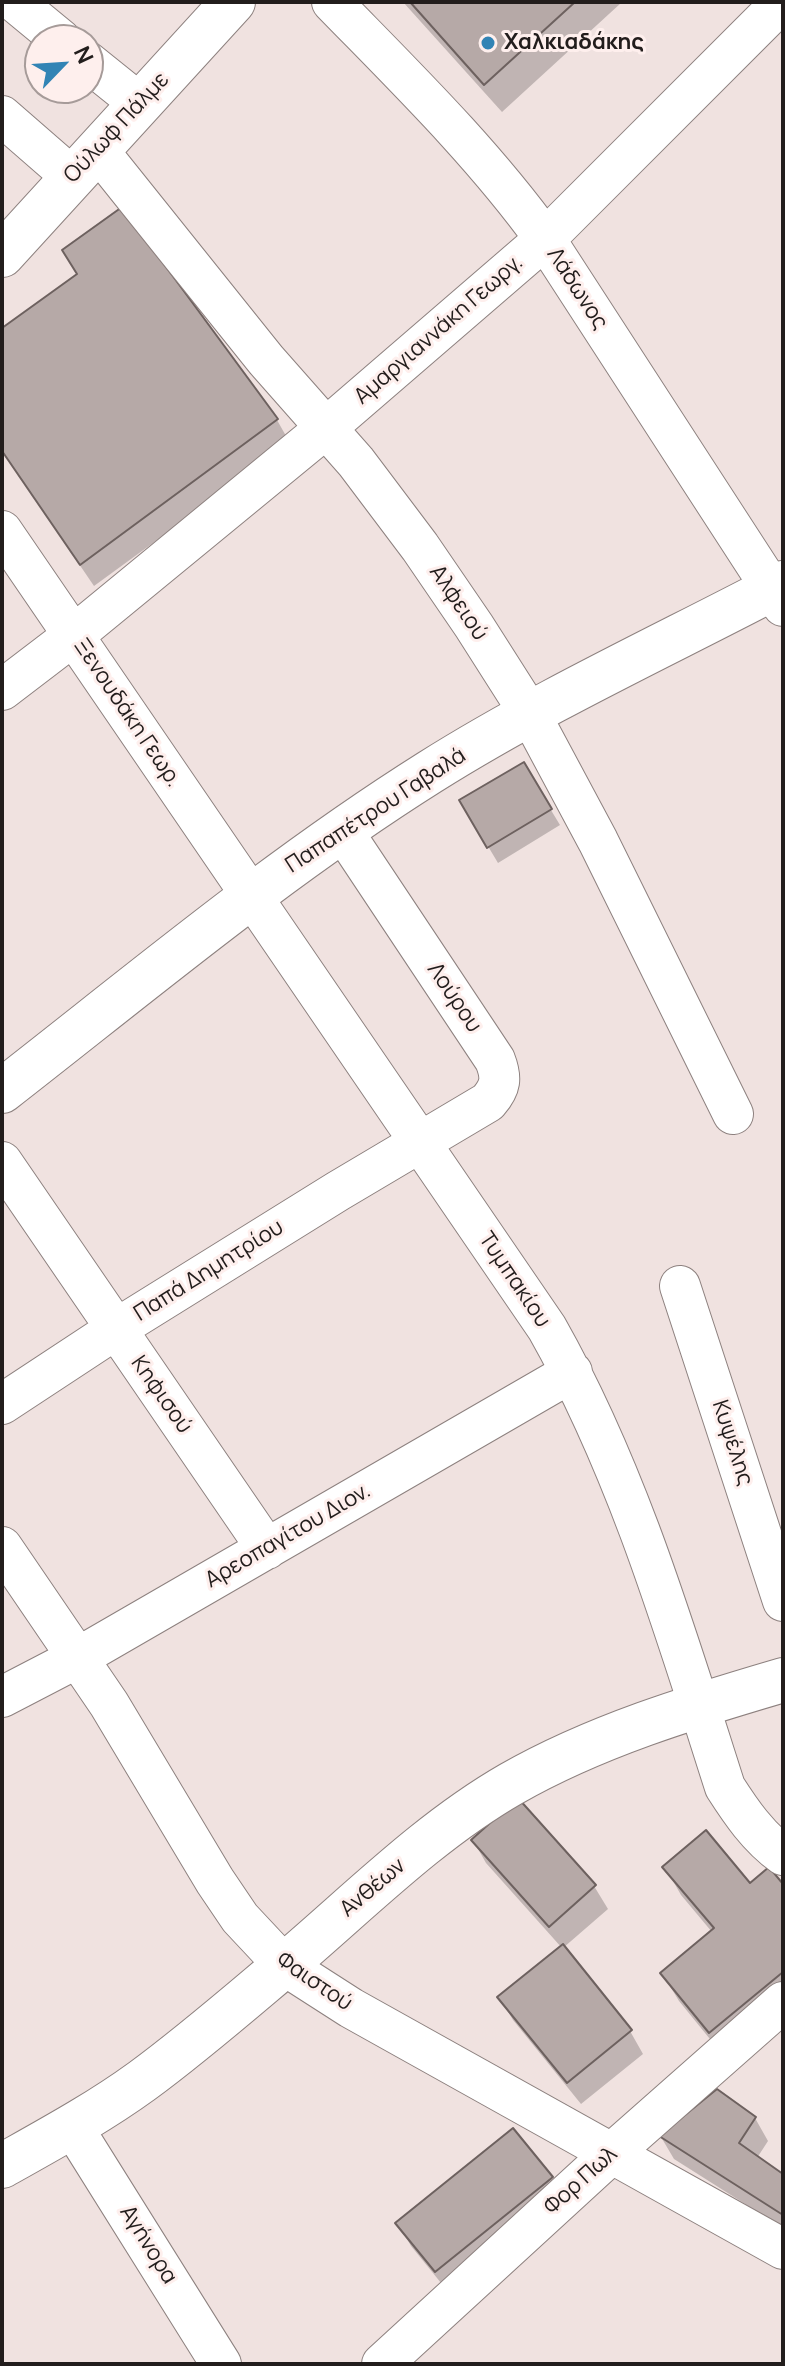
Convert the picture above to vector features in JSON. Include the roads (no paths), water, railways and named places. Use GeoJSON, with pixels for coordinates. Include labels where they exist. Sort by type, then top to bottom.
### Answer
{"type":"FeatureCollection","features":[{"type":"Feature","properties":{"kind":"street"},"geometry":{"type":"LineString","coordinates":[[15,2],[42,24]]}},
{"type":"Feature","properties":{"kind":"street","name":"Ούλωφ Πάλμε"},"geometry":{"type":"LineString","coordinates":[[2,255],[232,2]]}},
{"type":"Feature","properties":{"kind":"street","name":"Λάδωνος"},"geometry":{"type":"LineString","coordinates":[[332,2],[468,143],[514,197],[545,239],[779,593]]}},
{"type":"Feature","properties":{"kind":"street","name":"Αμαργιαννάκη Γεωργ."},"geometry":{"type":"LineString","coordinates":[[2,690],[74,635],[326,428],[545,239],[782,2]]}},
{"type":"Feature","properties":{"kind":"street"},"geometry":{"type":"LineString","coordinates":[[104,75],[139,103]]}},
{"type":"Feature","properties":{"kind":"street","name":"Αλφειού"},"geometry":{"type":"LineString","coordinates":[[2,116],[85,163],[326,428],[365,473],[420,547],[530,714],[598,841],[733,1114]]}},
{"type":"Feature","properties":{"kind":"street","name":"Ξενουδάκη Γεωρ."},"geometry":{"type":"LineString","coordinates":[[2,531],[252,895]]}},
{"type":"Feature","properties":{"kind":"street","name":"Παπαπέτρου Γαβαλά"},"geometry":{"type":"LineString","coordinates":[[2,1091],[252,895],[430,772],[530,714],[779,593]]}},
{"type":"Feature","properties":{"kind":"street","name":"Λούρου"},"geometry":{"type":"LineString","coordinates":[[342,830],[495,1060],[501,1074],[499,1090],[488,1102],[419,1144]]}},
{"type":"Feature","properties":{"kind":"street","name":"Τυμπακίου"},"geometry":{"type":"LineString","coordinates":[[252,895],[419,1144],[518,1284],[572,1372],[617,1470],[643,1538],[725,1787],[745,1817],[783,1855]]}},
{"type":"Feature","properties":{"kind":"street","name":"Παπά Δημητρίου"},"geometry":{"type":"LineString","coordinates":[[2,1404],[116,1329],[419,1144]]}},
{"type":"Feature","properties":{"kind":"street","name":"Κηφισού"},"geometry":{"type":"LineString","coordinates":[[2,1162],[267,1549]]}},
{"type":"Feature","properties":{"kind":"street","name":"Κυψέλης"},"geometry":{"type":"LineString","coordinates":[[680,1286],[783,1601]]}},
{"type":"Feature","properties":{"kind":"street","name":"Αρεοπαγίτου Διον."},"geometry":{"type":"LineString","coordinates":[[2,1697],[79,1657],[572,1372]]}},
{"type":"Feature","properties":{"kind":"street","name":"Φαιστού"},"geometry":{"type":"LineString","coordinates":[[2,1547],[79,1657],[227,1900],[252,1933],[284,1965],[351,2008],[783,2249]]}},
{"type":"Feature","properties":{"kind":"street","name":"Ανθέων"},"geometry":{"type":"LineString","coordinates":[[2,2166],[116,2099],[168,2061],[451,1824],[512,1784],[602,1742],[698,1705],[783,1680]]}},
{"type":"Feature","properties":{"kind":"street","name":"Φορ Πωλ"},"geometry":{"type":"LineString","coordinates":[[382,2364],[612,2153],[783,2002]]}},
{"type":"Feature","properties":{"kind":"street","name":"Αγήνορα"},"geometry":{"type":"LineString","coordinates":[[72,2126],[221,2364]]}},
{"type":"Feature","properties":{"kind":"place","name":"Χαλκιαδάκης"},"geometry":{"type":"Point","coordinates":[488,43]}}]}
